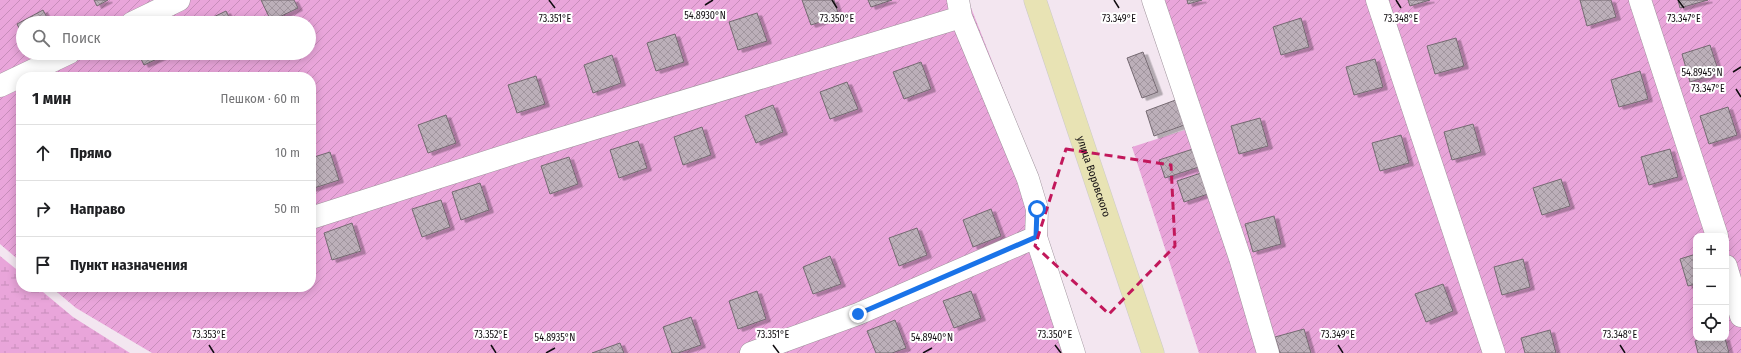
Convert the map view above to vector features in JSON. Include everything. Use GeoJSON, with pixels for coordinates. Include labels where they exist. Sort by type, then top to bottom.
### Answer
{"type":"FeatureCollection","features":[{"type":"Feature","properties":{"kind":"main road","name":"улица Воровского"},"geometry":{"type":"LineString","coordinates":[[1034,0],[1153,353]]}},
{"type":"Feature","properties":{"kind":"lane"},"geometry":{"type":"LineString","coordinates":[[146,16],[179,0]]}},
{"type":"Feature","properties":{"kind":"lane"},"geometry":{"type":"LineString","coordinates":[[1153,0],[1240,258],[1268,353]]}},
{"type":"Feature","properties":{"kind":"lane"},"geometry":{"type":"LineString","coordinates":[[1377,0],[1494,353]]}},
{"type":"Feature","properties":{"kind":"lane"},"geometry":{"type":"LineString","coordinates":[[1640,0],[1716,233]]}},
{"type":"Feature","properties":{"kind":"lane"},"geometry":{"type":"LineString","coordinates":[[316,216],[959,8],[1028,179],[1037,209],[1036,237],[1074,353]]}},
{"type":"Feature","properties":{"kind":"lane"},"geometry":{"type":"LineString","coordinates":[[29,72],[54,60]]}},
{"type":"Feature","properties":{"kind":"lane"},"geometry":{"type":"LineString","coordinates":[[0,86],[16,78]]}},
{"type":"Feature","properties":{"kind":"lane"},"geometry":{"type":"LineString","coordinates":[[751,353],[858,314],[1036,237]]}},
{"type":"Feature","properties":{"kind":"lane"},"geometry":{"type":"LineString","coordinates":[[1727,269],[1741,316]]}},
{"type":"Feature","properties":{"kind":"highlighted area"},"geometry":{"type":"Polygon","coordinates":[[[1066,149],[1171,165],[1175,246],[1109,314],[1035,246],[1066,149]]]}},
{"type":"Feature","properties":{"kind":"green space"},"geometry":{"type":"Polygon","coordinates":[[[0,0],[968,0],[1040,183],[1050,253],[1083,353],[152,353],[76,308],[57,292],[316,292],[316,72],[16,72],[16,258],[0,244],[0,0]]]}},
{"type":"Feature","properties":{"kind":"green space"},"geometry":{"type":"Polygon","coordinates":[[[1146,0],[1741,0],[1741,353],[1199,353],[1132,147],[1188,129],[1146,0]]]}},
{"type":"Feature","properties":{"kind":"green space"},"geometry":{"type":"Polygon","coordinates":[[[0,256],[16,269],[16,292],[43,292],[73,317],[130,353],[0,353],[0,256]]]}},
{"type":"Feature","properties":{"kind":"building"},"geometry":{"type":"Polygon","coordinates":[[[94,0],[108,0],[97,6],[94,0]]]}},
{"type":"Feature","properties":{"kind":"building"},"geometry":{"type":"Polygon","coordinates":[[[261,0],[294,0],[298,8],[281,16],[269,16],[261,0]]]}},
{"type":"Feature","properties":{"kind":"building"},"geometry":{"type":"Polygon","coordinates":[[[802,0],[834,0],[839,16],[811,25],[802,0]]]}},
{"type":"Feature","properties":{"kind":"building"},"geometry":{"type":"Polygon","coordinates":[[[868,0],[892,0],[871,7],[868,0]]]}},
{"type":"Feature","properties":{"kind":"building"},"geometry":{"type":"Polygon","coordinates":[[[1187,0],[1202,0],[1188,4],[1187,0]]]}},
{"type":"Feature","properties":{"kind":"building"},"geometry":{"type":"Polygon","coordinates":[[[1408,0],[1430,0],[1410,6],[1408,0]]]}},
{"type":"Feature","properties":{"kind":"building"},"geometry":{"type":"Polygon","coordinates":[[[1580,0],[1611,0],[1616,17],[1587,26],[1580,0]]]}},
{"type":"Feature","properties":{"kind":"building"},"geometry":{"type":"Polygon","coordinates":[[[1678,0],[1708,0],[1680,8],[1678,0]]]}},
{"type":"Feature","properties":{"kind":"building"},"geometry":{"type":"Polygon","coordinates":[[[43,10],[46,16],[32,16],[43,10]]]}},
{"type":"Feature","properties":{"kind":"building"},"geometry":{"type":"Polygon","coordinates":[[[226,11],[228,16],[216,16],[226,11]]]}},
{"type":"Feature","properties":{"kind":"building"},"geometry":{"type":"Polygon","coordinates":[[[757,13],[767,41],[738,50],[729,22],[757,13]]]}},
{"type":"Feature","properties":{"kind":"building"},"geometry":{"type":"Polygon","coordinates":[[[1301,18],[1309,47],[1281,55],[1273,27],[1301,18]]]}},
{"type":"Feature","properties":{"kind":"building"},"geometry":{"type":"Polygon","coordinates":[[[675,34],[684,62],[656,71],[647,43],[675,34]]]}},
{"type":"Feature","properties":{"kind":"building"},"geometry":{"type":"Polygon","coordinates":[[[1456,38],[1464,66],[1435,74],[1427,46],[1456,38]]]}},
{"type":"Feature","properties":{"kind":"building"},"geometry":{"type":"Polygon","coordinates":[[[1710,45],[1719,73],[1690,82],[1682,54],[1710,45]]]}},
{"type":"Feature","properties":{"kind":"building"},"geometry":{"type":"Polygon","coordinates":[[[1143,52],[1158,92],[1142,98],[1127,58],[1143,52]]]}},
{"type":"Feature","properties":{"kind":"building"},"geometry":{"type":"Polygon","coordinates":[[[612,55],[621,83],[593,93],[584,65],[612,55]]]}},
{"type":"Feature","properties":{"kind":"building"},"geometry":{"type":"Polygon","coordinates":[[[1375,59],[1383,87],[1354,95],[1346,67],[1375,59]]]}},
{"type":"Feature","properties":{"kind":"building"},"geometry":{"type":"Polygon","coordinates":[[[142,60],[155,60],[144,65],[142,60]]]}},
{"type":"Feature","properties":{"kind":"building"},"geometry":{"type":"Polygon","coordinates":[[[921,62],[931,89],[904,99],[893,72],[921,62]]]}},
{"type":"Feature","properties":{"kind":"building"},"geometry":{"type":"Polygon","coordinates":[[[1640,71],[1648,99],[1619,107],[1611,80],[1640,71]]]}},
{"type":"Feature","properties":{"kind":"building"},"geometry":{"type":"Polygon","coordinates":[[[536,76],[545,104],[517,113],[508,85],[536,76]]]}},
{"type":"Feature","properties":{"kind":"building"},"geometry":{"type":"Polygon","coordinates":[[[847,82],[858,109],[830,119],[820,92],[847,82]]]}},
{"type":"Feature","properties":{"kind":"building"},"geometry":{"type":"Polygon","coordinates":[[[1181,98],[1190,123],[1154,136],[1146,111],[1181,98]]]}},
{"type":"Feature","properties":{"kind":"building"},"geometry":{"type":"Polygon","coordinates":[[[773,105],[783,132],[756,143],[745,116],[773,105]]]}},
{"type":"Feature","properties":{"kind":"building"},"geometry":{"type":"Polygon","coordinates":[[[1728,107],[1737,135],[1709,144],[1700,116],[1728,107]]]}},
{"type":"Feature","properties":{"kind":"building"},"geometry":{"type":"Polygon","coordinates":[[[446,115],[456,143],[428,153],[418,125],[446,115]]]}},
{"type":"Feature","properties":{"kind":"building"},"geometry":{"type":"Polygon","coordinates":[[[1260,118],[1268,146],[1239,154],[1231,126],[1260,118]]]}},
{"type":"Feature","properties":{"kind":"building"},"geometry":{"type":"Polygon","coordinates":[[[1473,124],[1481,152],[1452,160],[1444,132],[1473,124]]]}},
{"type":"Feature","properties":{"kind":"building"},"geometry":{"type":"Polygon","coordinates":[[[702,127],[711,155],[683,165],[674,137],[702,127]]]}},
{"type":"Feature","properties":{"kind":"building"},"geometry":{"type":"Polygon","coordinates":[[[1401,135],[1409,163],[1380,171],[1372,143],[1401,135]]]}},
{"type":"Feature","properties":{"kind":"building"},"geometry":{"type":"Polygon","coordinates":[[[638,141],[647,168],[619,178],[610,150],[638,141]]]}},
{"type":"Feature","properties":{"kind":"building"},"geometry":{"type":"Polygon","coordinates":[[[1196,148],[1202,166],[1165,178],[1159,160],[1196,148]]]}},
{"type":"Feature","properties":{"kind":"building"},"geometry":{"type":"Polygon","coordinates":[[[1670,149],[1678,177],[1649,185],[1641,157],[1670,149]]]}},
{"type":"Feature","properties":{"kind":"building"},"geometry":{"type":"Polygon","coordinates":[[[330,152],[339,180],[316,187],[316,156],[330,152]]]}},
{"type":"Feature","properties":{"kind":"building"},"geometry":{"type":"Polygon","coordinates":[[[569,157],[578,184],[550,194],[541,166],[569,157]]]}},
{"type":"Feature","properties":{"kind":"building"},"geometry":{"type":"Polygon","coordinates":[[[1201,173],[1208,194],[1184,202],[1177,181],[1201,173]]]}},
{"type":"Feature","properties":{"kind":"building"},"geometry":{"type":"Polygon","coordinates":[[[1561,179],[1570,206],[1542,215],[1533,188],[1561,179]]]}},
{"type":"Feature","properties":{"kind":"building"},"geometry":{"type":"Polygon","coordinates":[[[480,183],[489,210],[461,220],[452,192],[480,183]]]}},
{"type":"Feature","properties":{"kind":"building"},"geometry":{"type":"Polygon","coordinates":[[[441,200],[450,227],[422,237],[412,209],[441,200]]]}},
{"type":"Feature","properties":{"kind":"building"},"geometry":{"type":"Polygon","coordinates":[[[991,209],[1001,236],[973,247],[963,220],[991,209]]]}},
{"type":"Feature","properties":{"kind":"building"},"geometry":{"type":"Polygon","coordinates":[[[1274,216],[1281,244],[1253,252],[1245,224],[1274,216]]]}},
{"type":"Feature","properties":{"kind":"building"},"geometry":{"type":"Polygon","coordinates":[[[352,223],[361,251],[332,260],[324,233],[352,223]]]}},
{"type":"Feature","properties":{"kind":"building"},"geometry":{"type":"Polygon","coordinates":[[[917,228],[927,255],[899,266],[889,238],[917,228]]]}},
{"type":"Feature","properties":{"kind":"building"},"geometry":{"type":"Polygon","coordinates":[[[1693,255],[1693,285],[1688,286],[1680,259],[1693,255]]]}},
{"type":"Feature","properties":{"kind":"building"},"geometry":{"type":"Polygon","coordinates":[[[830,256],[841,284],[813,294],[803,267],[830,256]]]}},
{"type":"Feature","properties":{"kind":"building"},"geometry":{"type":"Polygon","coordinates":[[[1523,259],[1530,287],[1502,295],[1494,267],[1523,259]]]}},
{"type":"Feature","properties":{"kind":"building"},"geometry":{"type":"Polygon","coordinates":[[[1443,284],[1453,311],[1426,322],[1415,294],[1443,284]]]}},
{"type":"Feature","properties":{"kind":"building"},"geometry":{"type":"Polygon","coordinates":[[[757,291],[766,319],[738,329],[729,301],[757,291]]]}},
{"type":"Feature","properties":{"kind":"building"},"geometry":{"type":"Polygon","coordinates":[[[971,291],[981,318],[954,328],[943,301],[971,291]]]}},
{"type":"Feature","properties":{"kind":"building"},"geometry":{"type":"Polygon","coordinates":[[[691,317],[701,345],[678,353],[672,353],[663,327],[691,317]]]}},
{"type":"Feature","properties":{"kind":"building"},"geometry":{"type":"Polygon","coordinates":[[[895,320],[906,348],[892,353],[876,353],[867,331],[895,320]]]}},
{"type":"Feature","properties":{"kind":"building"},"geometry":{"type":"Polygon","coordinates":[[[1304,329],[1311,353],[1280,353],[1275,337],[1304,329]]]}},
{"type":"Feature","properties":{"kind":"building"},"geometry":{"type":"Polygon","coordinates":[[[1550,330],[1556,353],[1525,353],[1521,338],[1550,330]]]}},
{"type":"Feature","properties":{"kind":"building"},"geometry":{"type":"Polygon","coordinates":[[[1695,341],[1726,341],[1729,353],[1698,353],[1695,341]]]}},
{"type":"Feature","properties":{"kind":"building"},"geometry":{"type":"Polygon","coordinates":[[[620,343],[624,353],[592,353],[620,343]]]}},
{"type":"Feature","properties":{"kind":"route"},"geometry":{"type":"LineString","coordinates":[[858,314],[1036,237],[1037,209]]}}]}
